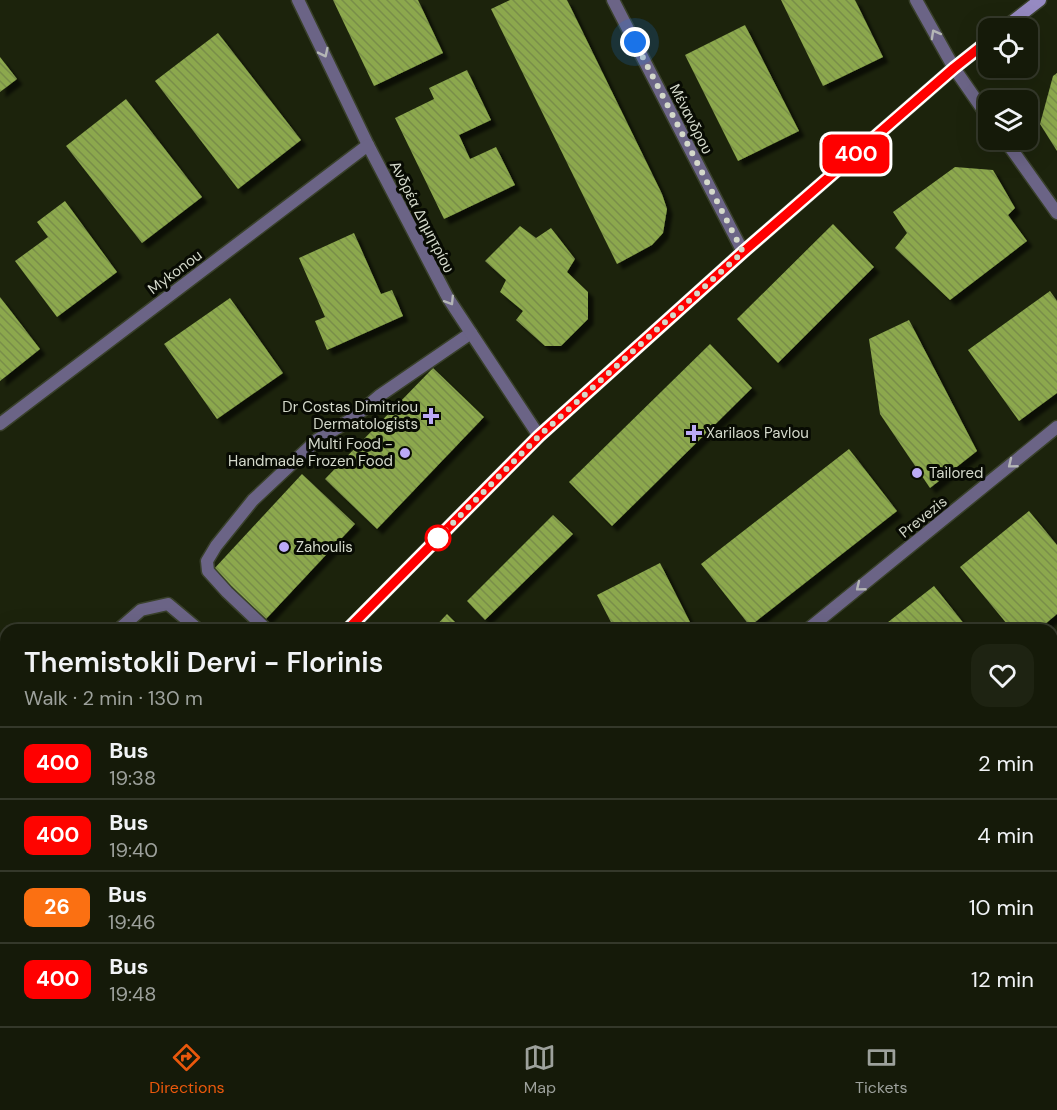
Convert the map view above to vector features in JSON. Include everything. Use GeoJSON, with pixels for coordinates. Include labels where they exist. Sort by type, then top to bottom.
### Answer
{"type":"FeatureCollection","features":[{"type":"Feature","properties":{"kind":"main road"},"geometry":{"type":"LineString","coordinates":[[1017,18],[1040,0]]}},
{"type":"Feature","properties":{"kind":"main road"},"geometry":{"type":"LineString","coordinates":[[353,624],[539,436],[743,252],[978,49]]}},
{"type":"Feature","properties":{"kind":"street","name":"Ανδρέα Δημητρίου"},"geometry":{"type":"LineString","coordinates":[[298,0],[368,145],[448,298],[539,436]]}},
{"type":"Feature","properties":{"kind":"street","name":"Μένανδρου"},"geometry":{"type":"LineString","coordinates":[[613,0],[743,252]]}},
{"type":"Feature","properties":{"kind":"street"},"geometry":{"type":"LineString","coordinates":[[916,0],[954,68],[978,103]]}},
{"type":"Feature","properties":{"kind":"street","name":"Mykonou"},"geometry":{"type":"LineString","coordinates":[[0,424],[368,145]]}},
{"type":"Feature","properties":{"kind":"street"},"geometry":{"type":"LineString","coordinates":[[1012,150],[1057,213]]}},
{"type":"Feature","properties":{"kind":"street"},"geometry":{"type":"LineString","coordinates":[[261,624],[208,571],[207,561],[216,546],[253,500],[318,440],[352,419],[379,396],[471,333]]}},
{"type":"Feature","properties":{"kind":"street","name":"Prevezis"},"geometry":{"type":"LineString","coordinates":[[814,624],[1057,427]]}},
{"type":"Feature","properties":{"kind":"street"},"geometry":{"type":"LineString","coordinates":[[125,624],[141,610],[168,604],[192,624]]}},
{"type":"Feature","properties":{"kind":"building"},"geometry":{"type":"Polygon","coordinates":[[[333,0],[418,0],[443,53],[374,86],[333,0]]]}},
{"type":"Feature","properties":{"kind":"building"},"geometry":{"type":"Polygon","coordinates":[[[510,0],[567,0],[662,194],[667,209],[663,233],[652,245],[617,264],[491,9],[510,0]]]}},
{"type":"Feature","properties":{"kind":"building"},"geometry":{"type":"Polygon","coordinates":[[[781,0],[855,0],[883,57],[823,86],[781,0]]]}},
{"type":"Feature","properties":{"kind":"building"},"geometry":{"type":"Polygon","coordinates":[[[745,25],[799,131],[738,161],[685,55],[745,25]]]}},
{"type":"Feature","properties":{"kind":"building"},"geometry":{"type":"Polygon","coordinates":[[[218,33],[301,140],[238,189],[155,81],[218,33]]]}},
{"type":"Feature","properties":{"kind":"building"},"geometry":{"type":"Polygon","coordinates":[[[0,57],[17,79],[0,92],[0,57]]]}},
{"type":"Feature","properties":{"kind":"building"},"geometry":{"type":"Polygon","coordinates":[[[467,70],[491,120],[459,135],[470,159],[496,147],[515,185],[444,219],[395,118],[434,99],[429,88],[467,70]]]}},
{"type":"Feature","properties":{"kind":"building"},"geometry":{"type":"Polygon","coordinates":[[[1057,73],[1057,151],[1040,124],[1053,76],[1057,73]]]}},
{"type":"Feature","properties":{"kind":"building"},"geometry":{"type":"Polygon","coordinates":[[[126,99],[202,197],[142,243],[66,146],[126,99]]]}},
{"type":"Feature","properties":{"kind":"building"},"geometry":{"type":"Polygon","coordinates":[[[955,167],[993,170],[1015,208],[1008,215],[1027,241],[950,300],[895,248],[907,233],[893,212],[955,167]]]}},
{"type":"Feature","properties":{"kind":"building"},"geometry":{"type":"Polygon","coordinates":[[[65,201],[117,272],[57,317],[15,261],[48,237],[37,222],[65,201]]]}},
{"type":"Feature","properties":{"kind":"building"},"geometry":{"type":"Polygon","coordinates":[[[833,224],[874,267],[778,363],[737,319],[833,224]]]}},
{"type":"Feature","properties":{"kind":"building"},"geometry":{"type":"Polygon","coordinates":[[[520,226],[536,238],[551,228],[575,259],[567,272],[588,292],[588,319],[561,346],[545,346],[516,320],[523,311],[500,292],[506,280],[485,261],[520,226]]]}},
{"type":"Feature","properties":{"kind":"building"},"geometry":{"type":"Polygon","coordinates":[[[354,233],[381,294],[392,290],[403,316],[327,350],[315,321],[325,317],[299,258],[354,233]]]}},
{"type":"Feature","properties":{"kind":"building"},"geometry":{"type":"Polygon","coordinates":[[[1050,291],[1057,301],[1057,393],[1019,421],[968,350],[1050,291]]]}},
{"type":"Feature","properties":{"kind":"building"},"geometry":{"type":"Polygon","coordinates":[[[0,297],[40,349],[0,381],[0,297]]]}},
{"type":"Feature","properties":{"kind":"building"},"geometry":{"type":"Polygon","coordinates":[[[230,298],[283,373],[217,419],[164,344],[230,298]]]}},
{"type":"Feature","properties":{"kind":"building"},"geometry":{"type":"Polygon","coordinates":[[[909,320],[977,451],[930,488],[880,414],[869,339],[909,320]]]}},
{"type":"Feature","properties":{"kind":"building"},"geometry":{"type":"Polygon","coordinates":[[[710,344],[752,388],[612,526],[569,482],[710,344]]]}},
{"type":"Feature","properties":{"kind":"building"},"geometry":{"type":"Polygon","coordinates":[[[433,368],[484,417],[377,529],[325,479],[433,368]]]}},
{"type":"Feature","properties":{"kind":"building"},"geometry":{"type":"Polygon","coordinates":[[[849,449],[897,511],[753,624],[748,624],[701,564],[849,449]]]}},
{"type":"Feature","properties":{"kind":"building","name":"Zahoulis"},"geometry":{"type":"Polygon","coordinates":[[[302,474],[355,524],[266,619],[213,570],[302,474]]]}},
{"type":"Feature","properties":{"kind":"building"},"geometry":{"type":"Polygon","coordinates":[[[1029,511],[1057,545],[1057,614],[1045,624],[1007,624],[960,567],[1029,511]]]}},
{"type":"Feature","properties":{"kind":"building"},"geometry":{"type":"Polygon","coordinates":[[[553,515],[573,534],[485,620],[467,601],[553,515]]]}},
{"type":"Feature","properties":{"kind":"building"},"geometry":{"type":"Polygon","coordinates":[[[660,563],[691,624],[612,624],[597,595],[660,563]]]}},
{"type":"Feature","properties":{"kind":"building"},"geometry":{"type":"Polygon","coordinates":[[[934,586],[964,624],[886,624],[934,586]]]}},
{"type":"Feature","properties":{"kind":"building"},"geometry":{"type":"Polygon","coordinates":[[[447,614],[457,624],[438,624],[447,614]]]}},
{"type":"Feature","properties":{"kind":"bus line","name":"400"},"geometry":{"type":"LineString","coordinates":[[353,624],[539,436],[743,252],[978,49]]}},
{"type":"Feature","properties":{"kind":"place","name":"Dr Costas Dimitriou Dermatologists"},"geometry":{"type":"Point","coordinates":[431,416]}},
{"type":"Feature","properties":{"kind":"place","name":"Xarilaos Pavlou"},"geometry":{"type":"Point","coordinates":[694,433]}},
{"type":"Feature","properties":{"kind":"place","name":"Multi Food - Handmade Frozen Food"},"geometry":{"type":"Point","coordinates":[405,453]}},
{"type":"Feature","properties":{"kind":"place","name":"Tailored"},"geometry":{"type":"Point","coordinates":[917,473]}},
{"type":"Feature","properties":{"kind":"place","name":"Zahoulis"},"geometry":{"type":"Point","coordinates":[284,547]}},
{"type":"Feature","properties":{"kind":"route"},"geometry":{"type":"LineString","coordinates":[[438,538],[539,436],[743,252],[635,42]]}}]}
